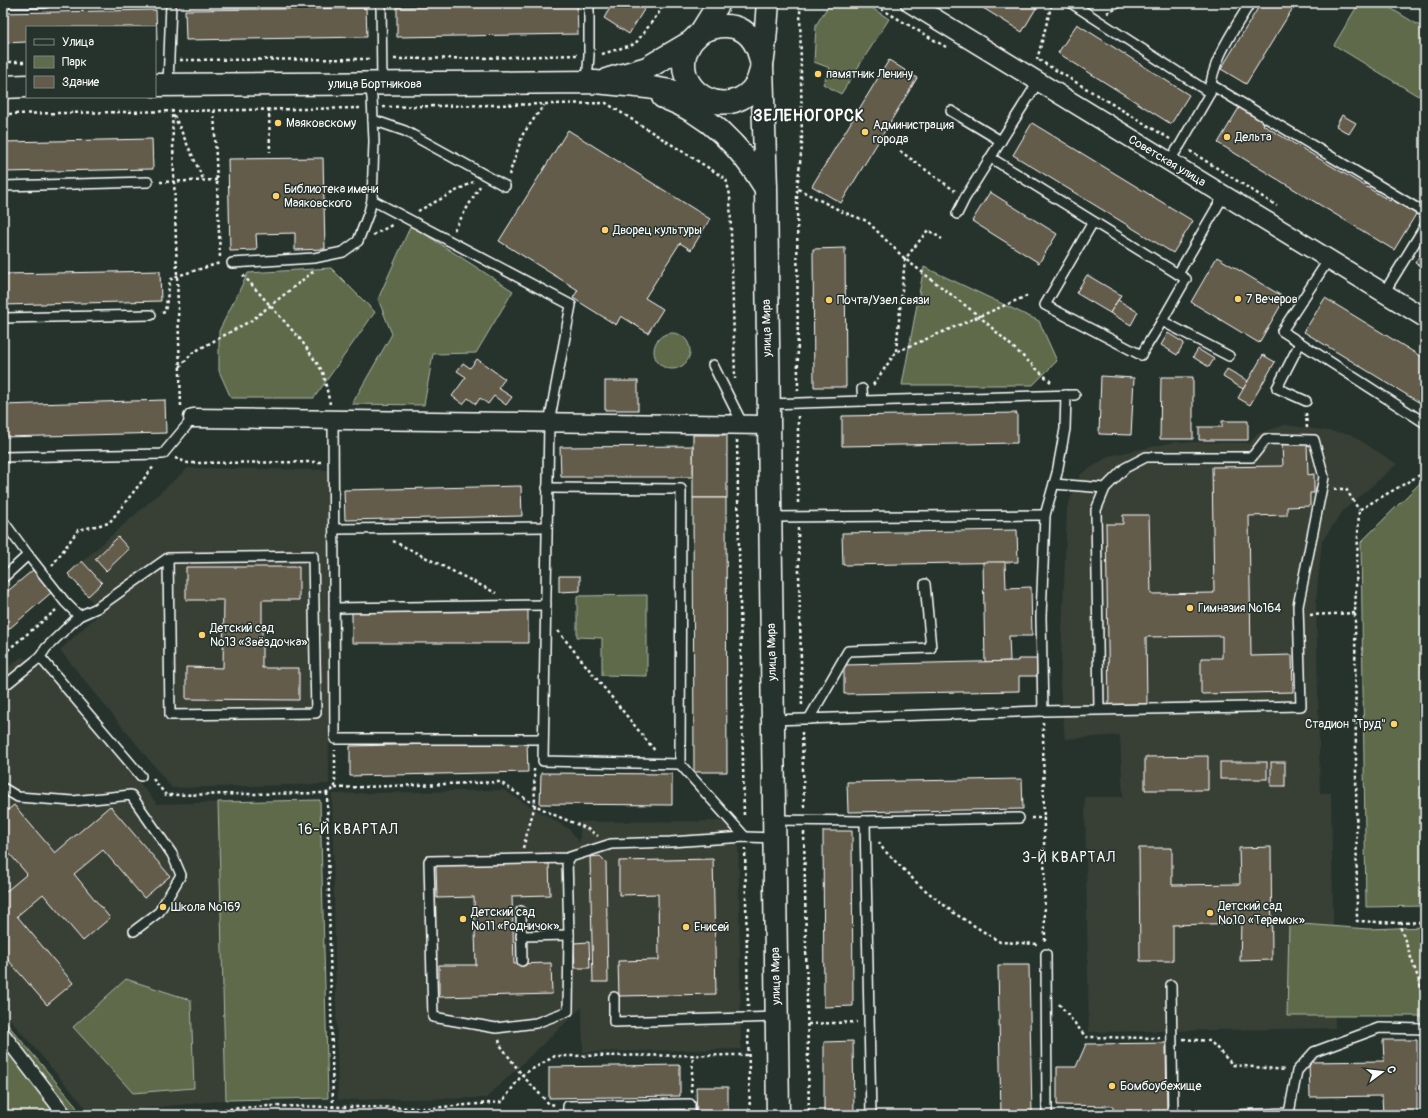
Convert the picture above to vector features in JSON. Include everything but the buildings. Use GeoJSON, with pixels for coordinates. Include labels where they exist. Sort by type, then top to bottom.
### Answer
{"type":"FeatureCollection","features":[{"type":"Feature","properties":{"kind":"street"},"geometry":{"type":"LineString","coordinates":[[719,3],[685,54],[685,74],[691,86],[744,144],[760,170],[766,188]]}},
{"type":"Feature","properties":{"kind":"street"},"geometry":{"type":"LineString","coordinates":[[591,82],[647,87],[703,98],[719,103],[733,102],[748,94],[757,83],[762,67],[768,3]]}},
{"type":"Feature","properties":{"kind":"street","name":"Советская улица"},"geometry":{"type":"LineString","coordinates":[[910,3],[1425,318]]}},
{"type":"Feature","properties":{"kind":"street"},"geometry":{"type":"LineString","coordinates":[[591,82],[621,76],[647,68],[713,27],[735,27],[746,33],[756,43],[760,53],[762,67]]}},
{"type":"Feature","properties":{"kind":"street","name":"улица Мира"},"geometry":{"type":"LineString","coordinates":[[762,67],[766,188],[778,1115]]}},
{"type":"Feature","properties":{"kind":"street"},"geometry":{"type":"LineString","coordinates":[[591,82],[646,92],[672,101],[696,112],[716,127],[736,146],[753,167],[766,188]]}},
{"type":"Feature","properties":{"kind":"street","name":"улица Бортникова"},"geometry":{"type":"LineString","coordinates":[[161,85],[591,82]]}},
{"type":"Feature","properties":{"kind":"street"},"geometry":{"type":"LineString","coordinates":[[3,87],[26,86]]}},
{"type":"Feature","properties":{"kind":"street"},"geometry":{"type":"LineString","coordinates":[[193,418],[549,423],[739,420],[769,415]]}},
{"type":"Feature","properties":{"kind":"street"},"geometry":{"type":"LineString","coordinates":[[3,1034],[65,1115]]}},
{"type":"Feature","properties":{"kind":"lane"},"geometry":{"type":"LineString","coordinates":[[3,3],[45,3]]}},
{"type":"Feature","properties":{"kind":"lane"},"geometry":{"type":"LineString","coordinates":[[161,85],[169,60],[172,3]]}},
{"type":"Feature","properties":{"kind":"lane"},"geometry":{"type":"LineString","coordinates":[[232,263],[314,258],[343,252],[358,241],[372,200],[372,98],[382,59],[381,3]]}},
{"type":"Feature","properties":{"kind":"lane"},"geometry":{"type":"LineString","coordinates":[[589,3],[589,55],[591,82]]}},
{"type":"Feature","properties":{"kind":"lane"},"geometry":{"type":"LineString","coordinates":[[1071,3],[1210,93]]}},
{"type":"Feature","properties":{"kind":"lane"},"geometry":{"type":"LineString","coordinates":[[1169,161],[1210,93],[1210,84],[1222,50],[1250,3]]}},
{"type":"Feature","properties":{"kind":"lane"},"geometry":{"type":"LineString","coordinates":[[957,214],[965,198],[1038,82]]}},
{"type":"Feature","properties":{"kind":"lane"},"geometry":{"type":"LineString","coordinates":[[1210,84],[1425,213]]}},
{"type":"Feature","properties":{"kind":"lane"},"geometry":{"type":"LineString","coordinates":[[951,111],[1001,141]]}},
{"type":"Feature","properties":{"kind":"lane"},"geometry":{"type":"LineString","coordinates":[[373,120],[405,132],[505,186]]}},
{"type":"Feature","properties":{"kind":"lane"},"geometry":{"type":"LineString","coordinates":[[991,158],[1186,279],[1141,355],[1045,305],[1093,222]]}},
{"type":"Feature","properties":{"kind":"lane"},"geometry":{"type":"LineString","coordinates":[[3,186],[148,182]]}},
{"type":"Feature","properties":{"kind":"lane"},"geometry":{"type":"LineString","coordinates":[[1178,274],[1224,195]]}},
{"type":"Feature","properties":{"kind":"lane"},"geometry":{"type":"LineString","coordinates":[[372,200],[571,305],[549,423],[543,761],[680,764]]}},
{"type":"Feature","properties":{"kind":"lane"},"geometry":{"type":"LineString","coordinates":[[1384,293],[1425,226]]}},
{"type":"Feature","properties":{"kind":"lane"},"geometry":{"type":"LineString","coordinates":[[1329,259],[1282,331],[1425,422]]}},
{"type":"Feature","properties":{"kind":"lane"},"geometry":{"type":"LineString","coordinates":[[3,318],[151,315]]}},
{"type":"Feature","properties":{"kind":"lane"},"geometry":{"type":"LineString","coordinates":[[1162,321],[1229,356]]}},
{"type":"Feature","properties":{"kind":"lane"},"geometry":{"type":"LineString","coordinates":[[1300,343],[1277,388],[1306,401]]}},
{"type":"Feature","properties":{"kind":"lane"},"geometry":{"type":"LineString","coordinates":[[713,365],[739,420]]}},
{"type":"Feature","properties":{"kind":"lane"},"geometry":{"type":"LineString","coordinates":[[862,389],[863,401]]}},
{"type":"Feature","properties":{"kind":"lane"},"geometry":{"type":"LineString","coordinates":[[769,415],[798,403],[1071,395],[1058,473],[1045,515],[1041,617],[1043,711]]}},
{"type":"Feature","properties":{"kind":"lane"},"geometry":{"type":"LineString","coordinates":[[3,457],[163,454],[193,418]]}},
{"type":"Feature","properties":{"kind":"lane"},"geometry":{"type":"LineString","coordinates":[[333,420],[335,740],[543,739]]}},
{"type":"Feature","properties":{"kind":"lane"},"geometry":{"type":"LineString","coordinates":[[773,720],[1043,711],[1099,710],[1301,706],[1298,606],[1324,477],[1314,440],[1266,438],[1252,457],[1146,457],[1125,468],[1105,488],[1096,510],[1099,710]]}},
{"type":"Feature","properties":{"kind":"lane"},"geometry":{"type":"LineString","coordinates":[[1054,484],[1105,488]]}},
{"type":"Feature","properties":{"kind":"lane"},"geometry":{"type":"LineString","coordinates":[[548,488],[681,489],[680,764],[745,837]]}},
{"type":"Feature","properties":{"kind":"lane"},"geometry":{"type":"LineString","coordinates":[[770,517],[1045,515]]}},
{"type":"Feature","properties":{"kind":"lane"},"geometry":{"type":"LineString","coordinates":[[3,521],[65,602],[79,616]]}},
{"type":"Feature","properties":{"kind":"lane"},"geometry":{"type":"LineString","coordinates":[[334,528],[547,527]]}},
{"type":"Feature","properties":{"kind":"lane"},"geometry":{"type":"LineString","coordinates":[[3,578],[28,555]]}},
{"type":"Feature","properties":{"kind":"lane"},"geometry":{"type":"LineString","coordinates":[[3,687],[40,657],[46,648],[79,616],[97,608],[168,558],[314,556],[316,713],[170,715],[168,558]]}},
{"type":"Feature","properties":{"kind":"lane"},"geometry":{"type":"LineString","coordinates":[[805,719],[848,651],[931,648],[925,584]]}},
{"type":"Feature","properties":{"kind":"lane"},"geometry":{"type":"LineString","coordinates":[[334,608],[546,605]]}},
{"type":"Feature","properties":{"kind":"lane"},"geometry":{"type":"LineString","coordinates":[[40,657],[146,776]]}},
{"type":"Feature","properties":{"kind":"lane"},"geometry":{"type":"LineString","coordinates":[[3,788],[18,798],[73,801],[131,795],[172,854],[181,875],[159,912],[134,931]]}},
{"type":"Feature","properties":{"kind":"lane"},"geometry":{"type":"LineString","coordinates":[[567,858],[569,935],[568,1011],[536,1023],[496,1028],[433,1017],[429,861],[567,858],[611,844],[745,837],[804,820],[865,821],[1019,818]]}},
{"type":"Feature","properties":{"kind":"lane"},"geometry":{"type":"LineString","coordinates":[[865,821],[872,1115]]}},
{"type":"Feature","properties":{"kind":"lane"},"geometry":{"type":"LineString","coordinates":[[521,911],[522,961]]}},
{"type":"Feature","properties":{"kind":"lane"},"geometry":{"type":"LineString","coordinates":[[521,936],[569,935]]}},
{"type":"Feature","properties":{"kind":"lane"},"geometry":{"type":"LineString","coordinates":[[1046,949],[1047,1115]]}},
{"type":"Feature","properties":{"kind":"lane"},"geometry":{"type":"LineString","coordinates":[[1171,985],[1173,1115]]}},
{"type":"Feature","properties":{"kind":"lane"},"geometry":{"type":"LineString","coordinates":[[614,997],[614,1022],[777,1017]]}},
{"type":"Feature","properties":{"kind":"lane"},"geometry":{"type":"LineString","coordinates":[[1234,1115],[1290,1113],[1297,1071],[1314,1052],[1379,1028],[1425,1029]]}},
{"type":"Feature","properties":{"kind":"lane"},"geometry":{"type":"LineString","coordinates":[[568,1111],[690,1104],[690,1115]]}},
{"type":"Feature","properties":{"kind":"path"},"geometry":{"type":"LineString","coordinates":[[169,60],[480,58],[603,54],[635,44],[665,3]]}},
{"type":"Feature","properties":{"kind":"path"},"geometry":{"type":"LineString","coordinates":[[800,3],[802,146],[797,188],[798,393],[805,392]]}},
{"type":"Feature","properties":{"kind":"path"},"geometry":{"type":"LineString","coordinates":[[1038,82],[1037,59],[1052,3]]}},
{"type":"Feature","properties":{"kind":"path"},"geometry":{"type":"LineString","coordinates":[[1095,18],[1128,3]]}},
{"type":"Feature","properties":{"kind":"path"},"geometry":{"type":"LineString","coordinates":[[3,62],[26,62]]}},
{"type":"Feature","properties":{"kind":"path"},"geometry":{"type":"LineString","coordinates":[[505,186],[523,134],[544,104]]}},
{"type":"Feature","properties":{"kind":"path"},"geometry":{"type":"LineString","coordinates":[[269,109],[270,152]]}},
{"type":"Feature","properties":{"kind":"path"},"geometry":{"type":"LineString","coordinates":[[182,432],[172,111],[204,181]]}},
{"type":"Feature","properties":{"kind":"path"},"geometry":{"type":"LineString","coordinates":[[900,151],[965,198]]}},
{"type":"Feature","properties":{"kind":"path"},"geometry":{"type":"LineString","coordinates":[[358,241],[485,176]]}},
{"type":"Feature","properties":{"kind":"path"},"geometry":{"type":"LineString","coordinates":[[449,240],[485,176]]}},
{"type":"Feature","properties":{"kind":"path"},"geometry":{"type":"LineString","coordinates":[[726,179],[730,195],[739,420],[750,1115]]}},
{"type":"Feature","properties":{"kind":"path"},"geometry":{"type":"LineString","coordinates":[[148,182],[217,180]]}},
{"type":"Feature","properties":{"kind":"path"},"geometry":{"type":"LineString","coordinates":[[797,188],[843,212],[867,221],[905,259],[979,316],[1071,395]]}},
{"type":"Feature","properties":{"kind":"path"},"geometry":{"type":"LineString","coordinates":[[862,389],[871,388],[896,352],[905,259],[928,230],[942,239]]}},
{"type":"Feature","properties":{"kind":"path"},"geometry":{"type":"LineString","coordinates":[[180,367],[192,353],[252,320],[334,254]]}},
{"type":"Feature","properties":{"kind":"path"},"geometry":{"type":"LineString","coordinates":[[151,315],[165,312],[170,280],[177,276],[221,263]]}},
{"type":"Feature","properties":{"kind":"path"},"geometry":{"type":"LineString","coordinates":[[896,352],[1029,295]]}},
{"type":"Feature","properties":{"kind":"path"},"geometry":{"type":"LineString","coordinates":[[1306,401],[1307,440]]}},
{"type":"Feature","properties":{"kind":"path"},"geometry":{"type":"LineString","coordinates":[[798,403],[798,517],[805,719],[804,820],[809,1115]]}},
{"type":"Feature","properties":{"kind":"path"},"geometry":{"type":"LineString","coordinates":[[45,576],[78,530],[109,523],[163,454],[188,463],[333,462]]}},
{"type":"Feature","properties":{"kind":"path"},"geometry":{"type":"LineString","coordinates":[[1359,510],[1425,472]]}},
{"type":"Feature","properties":{"kind":"path"},"geometry":{"type":"LineString","coordinates":[[1339,490],[1346,489],[1359,510],[1355,613],[1357,921],[1399,923],[1425,922]]}},
{"type":"Feature","properties":{"kind":"path"},"geometry":{"type":"LineString","coordinates":[[368,528],[520,605]]}},
{"type":"Feature","properties":{"kind":"path"},"geometry":{"type":"LineString","coordinates":[[3,654],[65,602]]}},
{"type":"Feature","properties":{"kind":"path"},"geometry":{"type":"LineString","coordinates":[[1298,614],[1355,613]]}},
{"type":"Feature","properties":{"kind":"path"},"geometry":{"type":"LineString","coordinates":[[546,615],[665,763]]}},
{"type":"Feature","properties":{"kind":"path"},"geometry":{"type":"LineString","coordinates":[[335,740],[335,788]]}},
{"type":"Feature","properties":{"kind":"path"},"geometry":{"type":"LineString","coordinates":[[519,860],[535,805],[534,769]]}},
{"type":"Feature","properties":{"kind":"path"},"geometry":{"type":"LineString","coordinates":[[146,776],[166,795],[327,793],[335,788],[500,782],[535,805],[552,814],[586,828],[611,844]]}},
{"type":"Feature","properties":{"kind":"path"},"geometry":{"type":"LineString","coordinates":[[327,793],[333,1108],[340,1115]]}},
{"type":"Feature","properties":{"kind":"path"},"geometry":{"type":"LineString","coordinates":[[865,821],[883,849],[919,885],[954,913],[1000,942],[1046,949]]}},
{"type":"Feature","properties":{"kind":"path"},"geometry":{"type":"LineString","coordinates":[[1399,923],[1425,998]]}},
{"type":"Feature","properties":{"kind":"path"},"geometry":{"type":"LineString","coordinates":[[808,1024],[869,1022]]}},
{"type":"Feature","properties":{"kind":"path"},"geometry":{"type":"LineString","coordinates":[[496,1028],[501,1046],[522,1075],[549,1104],[568,1111]]}},
{"type":"Feature","properties":{"kind":"path"},"geometry":{"type":"LineString","coordinates":[[690,1104],[693,1055]]}},
{"type":"Feature","properties":{"kind":"path"},"geometry":{"type":"LineString","coordinates":[[188,1115],[204,1111],[268,1106],[333,1108],[432,1108],[502,1102],[522,1075],[555,1056],[748,1055]]}},
{"type":"Feature","properties":{"kind":"shaded area","name":"Гимназия №164"},"geometry":{"type":"Polygon","coordinates":[[[1285,425],[1350,434],[1397,464],[1343,511],[1322,541],[1316,601],[1320,793],[1331,793],[1335,1028],[1089,1032],[1085,797],[1123,797],[1120,735],[1065,739],[1060,686],[1067,508],[1080,475],[1109,456],[1175,442],[1250,443],[1257,434],[1285,425]]]}},
{"type":"Feature","properties":{"kind":"shaded area","name":"Детский сад №13 «Звёздочка»"},"geometry":{"type":"Polygon","coordinates":[[[188,468],[327,470],[329,784],[172,788],[60,650],[101,612],[68,574],[188,468]]]}},
{"type":"Feature","properties":{"kind":"shaded area","name":"Школа №169"},"geometry":{"type":"Polygon","coordinates":[[[21,657],[42,663],[157,804],[320,800],[328,1098],[226,1100],[91,1114],[3,1011],[3,672],[21,657]]]}},
{"type":"Feature","properties":{"kind":"shaded area","name":"Детский сад №11 «Родничок»"},"geometry":{"type":"Polygon","coordinates":[[[503,790],[569,829],[580,843],[580,822],[738,821],[741,1049],[583,1052],[582,1007],[486,1098],[338,1100],[332,794],[503,790]]]}},
{"type":"Feature","properties":{"kind":"green space"},"geometry":{"type":"Polygon","coordinates":[[[830,3],[864,3],[889,19],[841,94],[823,84],[830,68],[814,62],[816,25],[830,3]]]}},
{"type":"Feature","properties":{"kind":"green space"},"geometry":{"type":"Polygon","coordinates":[[[1359,3],[1382,3],[1425,29],[1425,86],[1418,96],[1334,45],[1359,3]]]}},
{"type":"Feature","properties":{"kind":"green space"},"geometry":{"type":"Polygon","coordinates":[[[411,225],[513,291],[476,353],[433,354],[424,405],[352,404],[392,334],[378,299],[411,225]]]}},
{"type":"Feature","properties":{"kind":"green space"},"geometry":{"type":"Polygon","coordinates":[[[924,267],[1039,321],[1057,361],[1033,385],[902,385],[924,267]]]}},
{"type":"Feature","properties":{"kind":"green space"},"geometry":{"type":"Polygon","coordinates":[[[331,268],[375,312],[314,398],[231,398],[219,371],[219,331],[248,273],[331,268]]]}},
{"type":"Feature","properties":{"kind":"green space"},"geometry":{"type":"Polygon","coordinates":[[[676,333],[685,338],[689,344],[689,358],[685,364],[676,369],[668,369],[659,364],[655,358],[654,347],[659,338],[665,334],[676,333]]]}},
{"type":"Feature","properties":{"kind":"green space","name":"Стадион \"Труд\""},"geometry":{"type":"Polygon","coordinates":[[[1422,481],[1425,481],[1425,906],[1366,907],[1361,542],[1422,481]]]}},
{"type":"Feature","properties":{"kind":"green space"},"geometry":{"type":"Polygon","coordinates":[[[647,595],[647,676],[602,675],[602,638],[577,637],[577,596],[647,595]]]}},
{"type":"Feature","properties":{"kind":"green space"},"geometry":{"type":"Polygon","coordinates":[[[320,800],[328,1098],[226,1100],[218,802],[320,800]]]}},
{"type":"Feature","properties":{"kind":"green space"},"geometry":{"type":"Polygon","coordinates":[[[1289,923],[1368,929],[1425,927],[1425,1016],[1287,1016],[1289,923]]]}},
{"type":"Feature","properties":{"kind":"green space"},"geometry":{"type":"Polygon","coordinates":[[[126,979],[191,1000],[194,1088],[133,1093],[73,1027],[126,979]]]}},
{"type":"Feature","properties":{"kind":"green space"},"geometry":{"type":"Polygon","coordinates":[[[3,1019],[73,1102],[81,1115],[3,1115],[3,1019]]]}},
{"type":"Feature","properties":{"kind":"place","name":"памятник Ленину"},"geometry":{"type":"Point","coordinates":[818,74]}},
{"type":"Feature","properties":{"kind":"place","name":"Маяковскому"},"geometry":{"type":"Point","coordinates":[278,123]}},
{"type":"Feature","properties":{"kind":"place","name":"Администрация города"},"geometry":{"type":"Point","coordinates":[865,132]}},
{"type":"Feature","properties":{"kind":"place","name":"Дельта"},"geometry":{"type":"Point","coordinates":[1227,137]}},
{"type":"Feature","properties":{"kind":"place","name":"Библиотека имени Маяковского"},"geometry":{"type":"Point","coordinates":[276,196]}},
{"type":"Feature","properties":{"kind":"place","name":"Дворец культуры"},"geometry":{"type":"Point","coordinates":[605,230]}},
{"type":"Feature","properties":{"kind":"place","name":"7 Вечеров"},"geometry":{"type":"Point","coordinates":[1238,299]}},
{"type":"Feature","properties":{"kind":"place","name":"Почта/Узел связи"},"geometry":{"type":"Point","coordinates":[829,300]}},
{"type":"Feature","properties":{"kind":"place","name":"Гимназия №164"},"geometry":{"type":"Point","coordinates":[1190,608]}},
{"type":"Feature","properties":{"kind":"place","name":"Детский сад №13 «Звёздочка»"},"geometry":{"type":"Point","coordinates":[202,635]}},
{"type":"Feature","properties":{"kind":"place","name":"Стадион \"Труд\""},"geometry":{"type":"Point","coordinates":[1394,724]}},
{"type":"Feature","properties":{"kind":"place","name":"Школа №169"},"geometry":{"type":"Point","coordinates":[163,907]}},
{"type":"Feature","properties":{"kind":"place","name":"Детский сад №10 «Теремок»"},"geometry":{"type":"Point","coordinates":[1210,913]}},
{"type":"Feature","properties":{"kind":"place","name":"Детский сад №11 «Родничок»"},"geometry":{"type":"Point","coordinates":[463,919]}},
{"type":"Feature","properties":{"kind":"place","name":"Енисей"},"geometry":{"type":"Point","coordinates":[686,927]}},
{"type":"Feature","properties":{"kind":"place","name":"Бомбоубежище"},"geometry":{"type":"Point","coordinates":[1112,1086]}},
{"type":"Feature","properties":{"kind":"district","name":"ЗЕЛЕНОГОРСК"},"geometry":{"type":"Point","coordinates":[809,116]}},
{"type":"Feature","properties":{"kind":"district","name":"16-Й КВАРТАЛ"},"geometry":{"type":"Point","coordinates":[348,829]}},
{"type":"Feature","properties":{"kind":"district","name":"3-Й КВАРТАЛ"},"geometry":{"type":"Point","coordinates":[1069,857]}}]}
